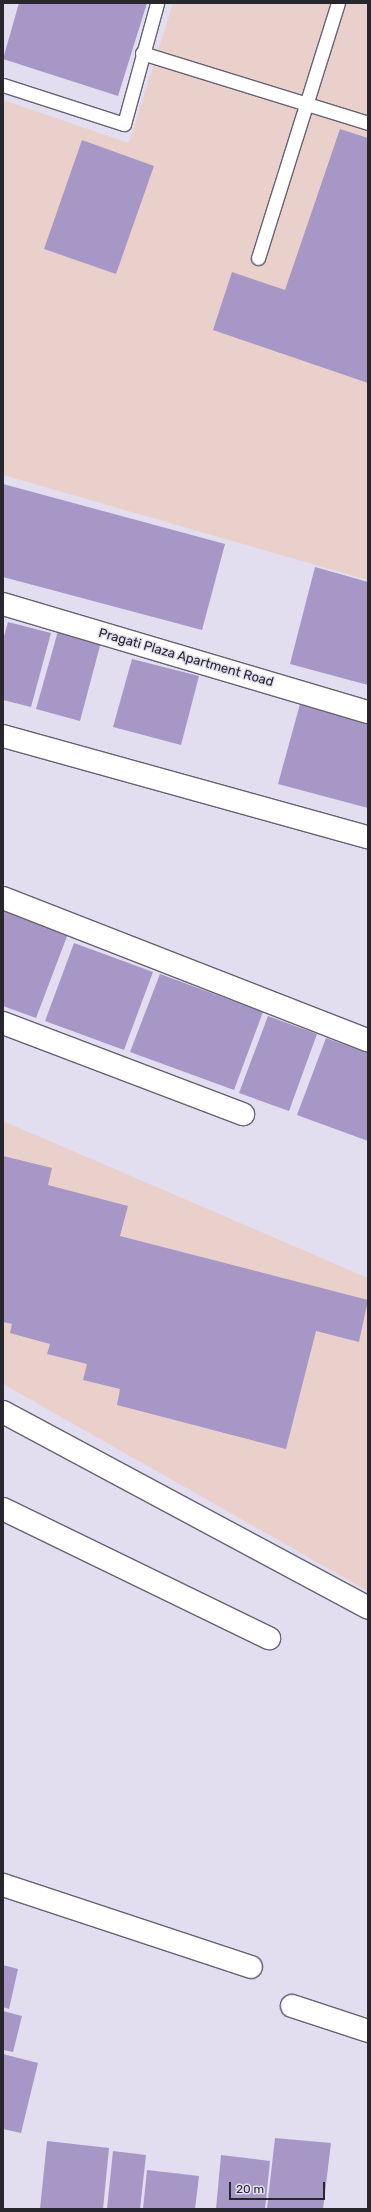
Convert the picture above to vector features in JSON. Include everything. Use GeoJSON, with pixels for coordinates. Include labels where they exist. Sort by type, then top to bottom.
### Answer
{"type":"FeatureCollection","features":[{"type":"Feature","properties":{"kind":"street","name":"Pragati Plaza Apartment Road"},"geometry":{"type":"LineString","coordinates":[[3,604],[368,712]]}},
{"type":"Feature","properties":{"kind":"street"},"geometry":{"type":"LineString","coordinates":[[3,736],[368,838]]}},
{"type":"Feature","properties":{"kind":"street"},"geometry":{"type":"LineString","coordinates":[[3,898],[368,1040]]}},
{"type":"Feature","properties":{"kind":"street"},"geometry":{"type":"LineString","coordinates":[[3,1023],[243,1114]]}},
{"type":"Feature","properties":{"kind":"street"},"geometry":{"type":"LineString","coordinates":[[3,1412],[368,1608]]}},
{"type":"Feature","properties":{"kind":"street"},"geometry":{"type":"LineString","coordinates":[[3,1509],[269,1638]]}},
{"type":"Feature","properties":{"kind":"street"},"geometry":{"type":"LineString","coordinates":[[3,1885],[251,1967]]}},
{"type":"Feature","properties":{"kind":"street"},"geometry":{"type":"LineString","coordinates":[[292,2006],[368,2030]]}},
{"type":"Feature","properties":{"kind":"lane"},"geometry":{"type":"LineString","coordinates":[[3,85],[124,124],[142,53],[157,3]]}},
{"type":"Feature","properties":{"kind":"lane"},"geometry":{"type":"LineString","coordinates":[[258,258],[338,3]]}},
{"type":"Feature","properties":{"kind":"lane"},"geometry":{"type":"LineString","coordinates":[[142,53],[368,123]]}},
{"type":"Feature","properties":{"kind":"shaded area"},"geometry":{"type":"Polygon","coordinates":[[[173,3],[368,3],[368,580],[3,475],[3,100],[129,143],[173,3]]]}},
{"type":"Feature","properties":{"kind":"shaded area"},"geometry":{"type":"Polygon","coordinates":[[[3,1121],[368,1278],[368,1591],[3,1384],[3,1121]]]}},
{"type":"Feature","properties":{"kind":"building"},"geometry":{"type":"Polygon","coordinates":[[[19,3],[147,3],[118,96],[3,59],[19,3]]]}},
{"type":"Feature","properties":{"kind":"building"},"geometry":{"type":"Polygon","coordinates":[[[340,129],[368,138],[368,383],[213,330],[232,272],[285,290],[340,129]]]}},
{"type":"Feature","properties":{"kind":"building"},"geometry":{"type":"Polygon","coordinates":[[[82,140],[154,166],[116,274],[44,249],[82,140]]]}},
{"type":"Feature","properties":{"kind":"building"},"geometry":{"type":"Polygon","coordinates":[[[3,484],[225,544],[202,630],[3,577],[3,484]]]}},
{"type":"Feature","properties":{"kind":"building"},"geometry":{"type":"Polygon","coordinates":[[[315,567],[368,582],[368,685],[290,664],[315,567]]]}},
{"type":"Feature","properties":{"kind":"building"},"geometry":{"type":"Polygon","coordinates":[[[8,622],[51,633],[31,707],[3,700],[3,640],[8,622]]]}},
{"type":"Feature","properties":{"kind":"building"},"geometry":{"type":"Polygon","coordinates":[[[58,631],[101,642],[80,721],[36,709],[58,631]]]}},
{"type":"Feature","properties":{"kind":"building"},"geometry":{"type":"Polygon","coordinates":[[[132,659],[199,676],[181,745],[113,727],[132,659]]]}},
{"type":"Feature","properties":{"kind":"building"},"geometry":{"type":"Polygon","coordinates":[[[300,704],[368,722],[368,808],[278,784],[300,704]]]}},
{"type":"Feature","properties":{"kind":"building"},"geometry":{"type":"Polygon","coordinates":[[[3,906],[69,931],[36,1018],[3,1006],[3,906]]]}},
{"type":"Feature","properties":{"kind":"building"},"geometry":{"type":"Polygon","coordinates":[[[74,943],[153,972],[124,1050],[45,1021],[74,943]]]}},
{"type":"Feature","properties":{"kind":"building"},"geometry":{"type":"Polygon","coordinates":[[[160,974],[263,1012],[234,1090],[130,1052],[160,974]]]}},
{"type":"Feature","properties":{"kind":"building"},"geometry":{"type":"Polygon","coordinates":[[[268,1016],[317,1034],[289,1111],[239,1093],[268,1016]]]}},
{"type":"Feature","properties":{"kind":"building"},"geometry":{"type":"Polygon","coordinates":[[[326,1038],[368,1053],[368,1141],[297,1115],[326,1038]]]}},
{"type":"Feature","properties":{"kind":"building"},"geometry":{"type":"Polygon","coordinates":[[[3,1156],[52,1168],[48,1185],[128,1206],[120,1236],[368,1300],[359,1342],[316,1331],[286,1449],[117,1405],[120,1389],[83,1380],[87,1364],[47,1354],[50,1344],[10,1333],[12,1324],[3,1322],[3,1156]]]}},
{"type":"Feature","properties":{"kind":"building"},"geometry":{"type":"Polygon","coordinates":[[[3,1965],[18,1969],[9,2009],[3,2007],[3,1965]]]}},
{"type":"Feature","properties":{"kind":"building"},"geometry":{"type":"Polygon","coordinates":[[[3,2011],[22,2016],[13,2052],[3,2050],[3,2011]]]}},
{"type":"Feature","properties":{"kind":"building"},"geometry":{"type":"Polygon","coordinates":[[[3,2054],[38,2063],[21,2133],[3,2129],[3,2054]]]}},
{"type":"Feature","properties":{"kind":"building"},"geometry":{"type":"Polygon","coordinates":[[[275,2138],[331,2143],[323,2209],[267,2209],[275,2138]]]}},
{"type":"Feature","properties":{"kind":"building"},"geometry":{"type":"Polygon","coordinates":[[[47,2141],[109,2148],[103,2209],[40,2209],[47,2141]]]}},
{"type":"Feature","properties":{"kind":"building"},"geometry":{"type":"Polygon","coordinates":[[[113,2151],[146,2155],[140,2209],[107,2209],[113,2151]]]}},
{"type":"Feature","properties":{"kind":"building"},"geometry":{"type":"Polygon","coordinates":[[[221,2155],[270,2161],[265,2209],[216,2209],[221,2155]]]}},
{"type":"Feature","properties":{"kind":"building"},"geometry":{"type":"Polygon","coordinates":[[[147,2170],[199,2176],[195,2209],[143,2209],[147,2170]]]}}]}
